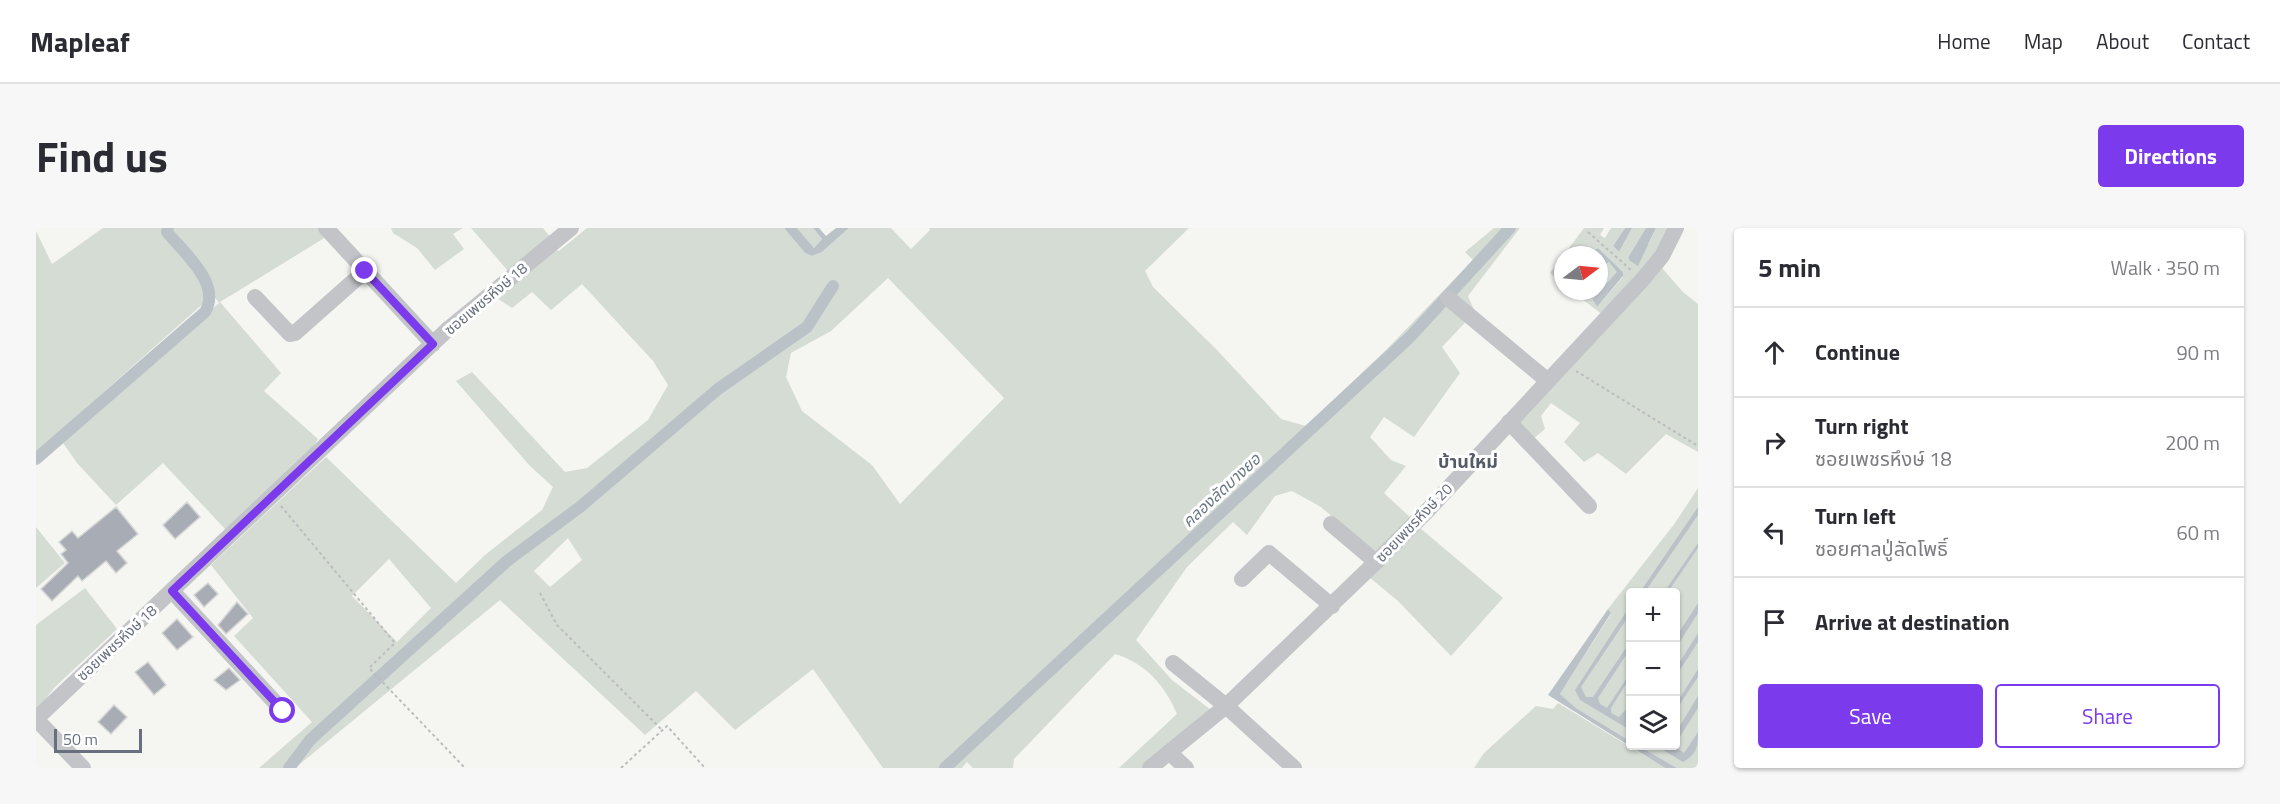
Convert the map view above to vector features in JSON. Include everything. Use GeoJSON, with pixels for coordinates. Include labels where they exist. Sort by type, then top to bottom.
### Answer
{"type":"FeatureCollection","features":[{"type":"Feature","properties":{"kind":"street"},"geometry":{"type":"LineString","coordinates":[[326,228],[433,344]]}},
{"type":"Feature","properties":{"kind":"street","name":"ซอยเพชรหึงษ์ 18"},"geometry":{"type":"LineString","coordinates":[[36,719],[433,344],[572,228]]}},
{"type":"Feature","properties":{"kind":"street","name":"ซอยเพชรหึงษ์ 20"},"geometry":{"type":"LineString","coordinates":[[1150,768],[1226,706],[1376,562],[1643,279],[1662,256],[1676,228]]}},
{"type":"Feature","properties":{"kind":"street"},"geometry":{"type":"LineString","coordinates":[[255,297],[290,334],[295,333],[365,271]]}},
{"type":"Feature","properties":{"kind":"street"},"geometry":{"type":"LineString","coordinates":[[1448,298],[1548,381]]}},
{"type":"Feature","properties":{"kind":"street"},"geometry":{"type":"LineString","coordinates":[[1509,422],[1589,506]]}},
{"type":"Feature","properties":{"kind":"street"},"geometry":{"type":"LineString","coordinates":[[1331,524],[1376,562]]}},
{"type":"Feature","properties":{"kind":"street"},"geometry":{"type":"LineString","coordinates":[[1242,579],[1269,553],[1332,606]]}},
{"type":"Feature","properties":{"kind":"street"},"geometry":{"type":"LineString","coordinates":[[172,591],[283,711]]}},
{"type":"Feature","properties":{"kind":"street"},"geometry":{"type":"LineString","coordinates":[[1173,663],[1226,706],[1294,768]]}},
{"type":"Feature","properties":{"kind":"street"},"geometry":{"type":"LineString","coordinates":[[36,719],[83,768]]}},
{"type":"Feature","properties":{"kind":"street"},"geometry":{"type":"LineString","coordinates":[[1169,752],[1186,768]]}},
{"type":"Feature","properties":{"kind":"path"},"geometry":{"type":"LineString","coordinates":[[1588,232],[1643,279]]}},
{"type":"Feature","properties":{"kind":"path"},"geometry":{"type":"LineString","coordinates":[[1564,363],[1698,446]]}},
{"type":"Feature","properties":{"kind":"path"},"geometry":{"type":"LineString","coordinates":[[273,497],[395,643],[369,668],[465,768]]}},
{"type":"Feature","properties":{"kind":"path"},"geometry":{"type":"LineString","coordinates":[[540,593],[557,625],[663,730]]}},
{"type":"Feature","properties":{"kind":"path"},"geometry":{"type":"LineString","coordinates":[[621,768],[667,726],[705,768]]}},
{"type":"Feature","properties":{"kind":"shaded area"},"geometry":{"type":"Polygon","coordinates":[[[103,228],[318,228],[326,237],[220,302],[281,373],[264,391],[318,439],[305,459],[227,531],[163,463],[116,505],[77,463],[61,440],[219,303],[204,283],[205,302],[36,452],[36,231],[52,264],[103,228]]]}},
{"type":"Feature","properties":{"kind":"shaded area"},"geometry":{"type":"Polygon","coordinates":[[[391,228],[463,228],[453,234],[464,249],[435,270],[417,248],[393,233],[391,228]]]}},
{"type":"Feature","properties":{"kind":"shaded area"},"geometry":{"type":"Polygon","coordinates":[[[471,228],[543,228],[551,238],[508,271],[471,228]]]}},
{"type":"Feature","properties":{"kind":"shaded area"},"geometry":{"type":"Polygon","coordinates":[[[587,228],[784,228],[805,253],[812,256],[822,252],[849,228],[891,228],[911,249],[930,230],[929,228],[1189,228],[1145,271],[1153,287],[1217,350],[1281,419],[1306,426],[1386,350],[1473,260],[1465,252],[1494,228],[1520,228],[1468,296],[1475,312],[1442,347],[1460,373],[1414,437],[1384,417],[1370,437],[1391,460],[1406,466],[1384,493],[1412,519],[1376,554],[1321,507],[1292,491],[1275,496],[1247,535],[1233,522],[1187,567],[1136,640],[1172,680],[1211,710],[1160,768],[1119,768],[1177,714],[1153,676],[1136,663],[1115,654],[1014,759],[1013,768],[973,768],[967,762],[962,768],[883,768],[813,669],[735,730],[696,691],[645,735],[500,600],[295,768],[259,768],[312,722],[234,636],[253,618],[211,565],[326,457],[456,583],[485,555],[542,510],[553,487],[529,465],[456,381],[472,372],[565,472],[587,468],[648,420],[668,385],[653,361],[582,284],[551,310],[532,292],[512,308],[497,298],[553,250],[559,251],[587,228]],[[888,278],[831,331],[791,353],[786,377],[802,411],[872,465],[900,504],[1004,398],[888,278]],[[568,538],[534,571],[550,587],[582,560],[568,538]],[[389,559],[352,596],[397,642],[431,608],[389,559]]]}},
{"type":"Feature","properties":{"kind":"shaded area"},"geometry":{"type":"Polygon","coordinates":[[[784,228],[797,228],[814,248],[822,239],[813,228],[819,228],[826,236],[836,228],[849,228],[822,252],[812,256],[805,253],[784,228]]]}},
{"type":"Feature","properties":{"kind":"shaded area"},"geometry":{"type":"Polygon","coordinates":[[[797,228],[813,228],[822,239],[814,248],[797,228]]]}},
{"type":"Feature","properties":{"kind":"shaded area"},"geometry":{"type":"Polygon","coordinates":[[[1584,228],[1604,228],[1600,235],[1605,238],[1611,228],[1625,228],[1613,246],[1619,252],[1632,228],[1646,228],[1629,256],[1649,244],[1656,228],[1667,228],[1654,261],[1604,316],[1584,300],[1593,300],[1597,307],[1603,300],[1608,300],[1608,294],[1623,277],[1623,272],[1608,258],[1608,246],[1571,246],[1584,228]]]}},
{"type":"Feature","properties":{"kind":"shaded area"},"geometry":{"type":"Polygon","coordinates":[[[1625,228],[1632,228],[1619,252],[1613,246],[1625,228]]]}},
{"type":"Feature","properties":{"kind":"shaded area"},"geometry":{"type":"Polygon","coordinates":[[[1646,228],[1656,228],[1638,266],[1629,260],[1629,256],[1646,228]]]}},
{"type":"Feature","properties":{"kind":"shaded area"},"geometry":{"type":"Polygon","coordinates":[[[1608,258],[1623,272],[1623,276],[1608,294],[1608,282],[1617,272],[1608,258]]]}},
{"type":"Feature","properties":{"kind":"shaded area"},"geometry":{"type":"Polygon","coordinates":[[[1608,263],[1618,272],[1608,282],[1608,263]]]}},
{"type":"Feature","properties":{"kind":"shaded area"},"geometry":{"type":"Polygon","coordinates":[[[1662,268],[1683,292],[1698,304],[1698,452],[1666,434],[1626,474],[1598,453],[1584,462],[1564,442],[1580,423],[1551,403],[1541,416],[1545,429],[1533,439],[1516,423],[1662,268]]]}},
{"type":"Feature","properties":{"kind":"shaded area"},"geometry":{"type":"Polygon","coordinates":[[[1593,300],[1603,300],[1597,307],[1593,300]]]}},
{"type":"Feature","properties":{"kind":"shaded area"},"geometry":{"type":"Polygon","coordinates":[[[1698,488],[1698,768],[1677,768],[1646,750],[1680,750],[1680,588],[1626,588],[1626,739],[1576,708],[1560,694],[1611,614],[1608,609],[1675,523],[1698,488]]]}},
{"type":"Feature","properties":{"kind":"shaded area"},"geometry":{"type":"Polygon","coordinates":[[[1698,507],[1698,515],[1648,588],[1643,588],[1698,507]]]}},
{"type":"Feature","properties":{"kind":"shaded area"},"geometry":{"type":"Polygon","coordinates":[[[36,527],[65,563],[36,588],[36,527]]]}},
{"type":"Feature","properties":{"kind":"shaded area"},"geometry":{"type":"Polygon","coordinates":[[[1420,528],[1503,598],[1451,656],[1398,601],[1369,577],[1420,528]]]}},
{"type":"Feature","properties":{"kind":"shaded area"},"geometry":{"type":"Polygon","coordinates":[[[1698,543],[1698,548],[1671,588],[1667,588],[1698,543]]]}},
{"type":"Feature","properties":{"kind":"shaded area"},"geometry":{"type":"Polygon","coordinates":[[[85,588],[117,629],[54,688],[36,712],[36,625],[85,588]]]}},
{"type":"Feature","properties":{"kind":"shaded area"},"geometry":{"type":"Polygon","coordinates":[[[1698,603],[1698,613],[1680,642],[1680,631],[1698,603]]]}},
{"type":"Feature","properties":{"kind":"shaded area"},"geometry":{"type":"Polygon","coordinates":[[[1608,609],[1611,613],[1560,694],[1576,708],[1626,739],[1626,744],[1548,695],[1608,609]]]}},
{"type":"Feature","properties":{"kind":"shaded area"},"geometry":{"type":"Polygon","coordinates":[[[1626,612],[1626,620],[1581,687],[1586,697],[1593,697],[1626,648],[1626,655],[1598,698],[1600,704],[1607,708],[1626,679],[1626,684],[1611,708],[1611,713],[1619,717],[1626,709],[1626,728],[1580,700],[1575,690],[1626,612]]]}},
{"type":"Feature","properties":{"kind":"shaded area"},"geometry":{"type":"Polygon","coordinates":[[[1698,633],[1698,642],[1680,670],[1680,662],[1698,633]]]}},
{"type":"Feature","properties":{"kind":"shaded area"},"geometry":{"type":"Polygon","coordinates":[[[1698,669],[1698,677],[1680,704],[1680,698],[1698,669]]]}},
{"type":"Feature","properties":{"kind":"shaded area"},"geometry":{"type":"Polygon","coordinates":[[[1698,696],[1698,708],[1680,737],[1680,725],[1698,696]]]}},
{"type":"Feature","properties":{"kind":"shaded area"},"geometry":{"type":"Polygon","coordinates":[[[1558,703],[1626,744],[1626,750],[1635,750],[1665,768],[1474,768],[1484,753],[1536,706],[1553,709],[1558,703]]]}},
{"type":"Feature","properties":{"kind":"shaded area"},"geometry":{"type":"Polygon","coordinates":[[[1698,732],[1696,750],[1683,762],[1664,750],[1680,750],[1684,753],[1698,732]]]}},
{"type":"Feature","properties":{"kind":"shaded area"},"geometry":{"type":"Polygon","coordinates":[[[1636,750],[1646,750],[1677,768],[1665,768],[1636,750]]]}},
{"type":"Feature","properties":{"kind":"building"},"geometry":{"type":"Polygon","coordinates":[[[187,502],[200,517],[175,539],[163,525],[187,502]]]}},
{"type":"Feature","properties":{"kind":"building"},"geometry":{"type":"Polygon","coordinates":[[[116,507],[138,534],[117,551],[127,563],[116,573],[106,561],[82,581],[78,576],[52,601],[41,589],[68,563],[61,554],[66,550],[59,542],[72,531],[78,538],[116,507]]]}},
{"type":"Feature","properties":{"kind":"building"},"geometry":{"type":"Polygon","coordinates":[[[208,583],[218,594],[204,607],[194,595],[208,583]]]}},
{"type":"Feature","properties":{"kind":"building"},"geometry":{"type":"Polygon","coordinates":[[[237,602],[248,614],[226,634],[218,625],[237,602]]]}},
{"type":"Feature","properties":{"kind":"building"},"geometry":{"type":"Polygon","coordinates":[[[177,619],[193,637],[177,650],[162,633],[177,619]]]}},
{"type":"Feature","properties":{"kind":"building"},"geometry":{"type":"Polygon","coordinates":[[[148,662],[166,685],[154,695],[135,672],[148,662]]]}},
{"type":"Feature","properties":{"kind":"building"},"geometry":{"type":"Polygon","coordinates":[[[229,668],[240,680],[226,690],[214,680],[229,668]]]}},
{"type":"Feature","properties":{"kind":"building"},"geometry":{"type":"Polygon","coordinates":[[[114,705],[127,717],[111,734],[98,722],[114,705]]]}},
{"type":"Feature","properties":{"kind":"waterway"},"geometry":{"type":"LineString","coordinates":[[36,459],[205,312],[209,301],[209,291],[205,280],[199,269],[167,232],[168,228]]}},
{"type":"Feature","properties":{"kind":"waterway","name":"คลองลัดบางยอ"},"geometry":{"type":"LineString","coordinates":[[945,768],[1410,337],[1510,228]]}},
{"type":"Feature","properties":{"kind":"waterway"},"geometry":{"type":"LineString","coordinates":[[289,768],[310,740],[507,561],[580,507],[718,389],[807,327],[833,286]]}},
{"type":"Feature","properties":{"kind":"district","name":"บ้านใหม่"},"geometry":{"type":"Point","coordinates":[1468,462]}},
{"type":"Feature","properties":{"kind":"route"},"geometry":{"type":"LineString","coordinates":[[283,711],[172,591],[433,344],[365,271]]}}]}
